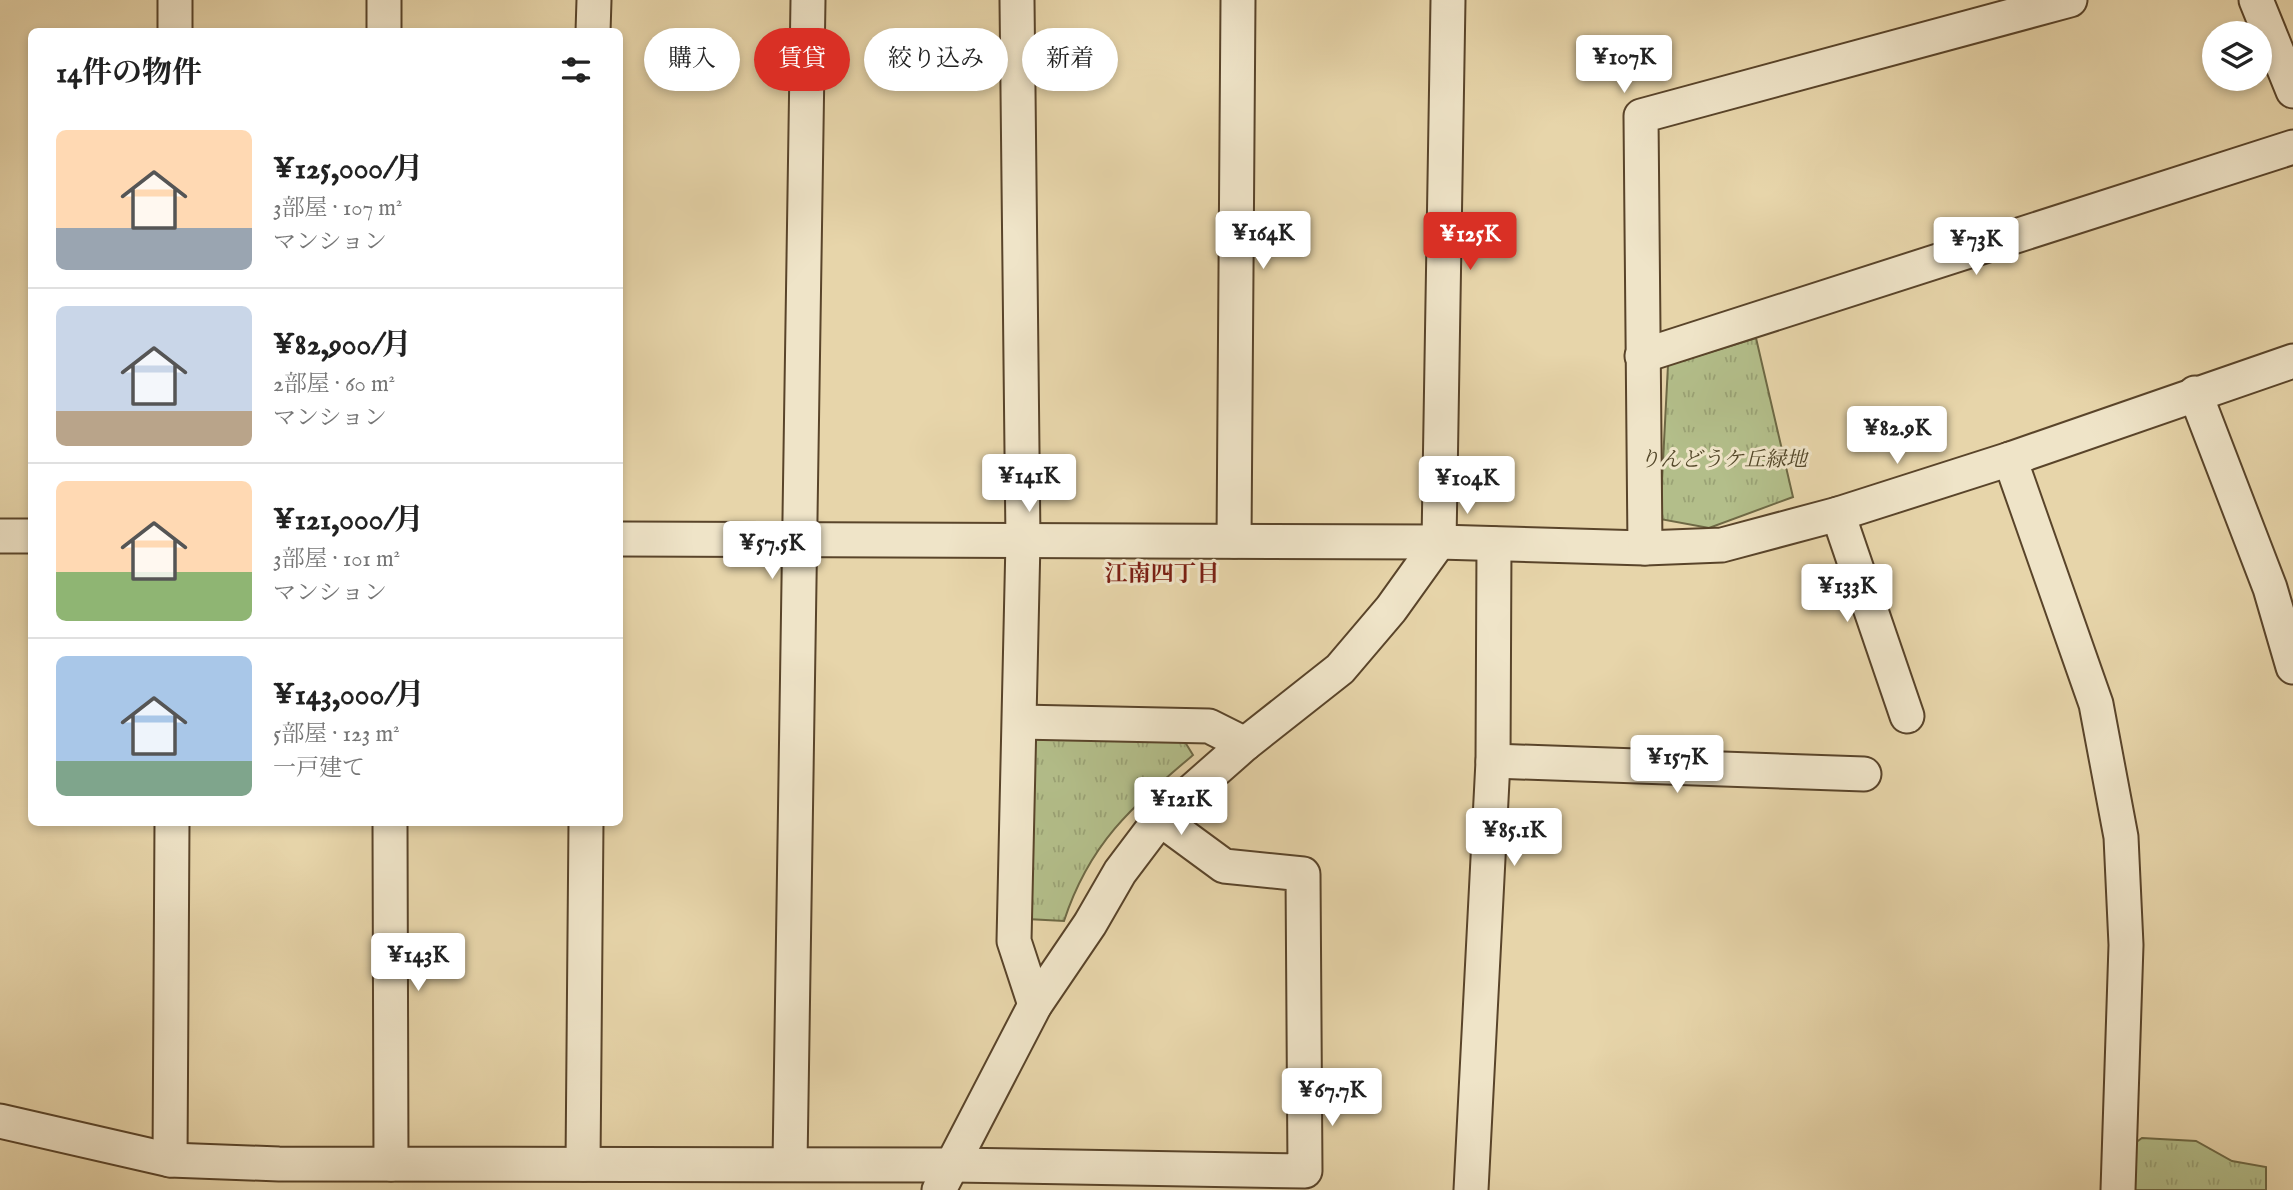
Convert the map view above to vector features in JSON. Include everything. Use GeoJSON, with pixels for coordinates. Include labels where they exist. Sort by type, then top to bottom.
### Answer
{"type":"FeatureCollection","features":[{"type":"Feature","properties":{"kind":"street"},"geometry":{"type":"LineString","coordinates":[[175,0],[175,28]]}},
{"type":"Feature","properties":{"kind":"street"},"geometry":{"type":"LineString","coordinates":[[384,0],[384,28]]}},
{"type":"Feature","properties":{"kind":"street"},"geometry":{"type":"LineString","coordinates":[[593,28],[594,0]]}},
{"type":"Feature","properties":{"kind":"street"},"geometry":{"type":"LineString","coordinates":[[790,1164],[808,0]]}},
{"type":"Feature","properties":{"kind":"street"},"geometry":{"type":"LineString","coordinates":[[1017,0],[1023,541],[1014,941],[1035,1005]]}},
{"type":"Feature","properties":{"kind":"street"},"geometry":{"type":"LineString","coordinates":[[1234,541],[1238,0]]}},
{"type":"Feature","properties":{"kind":"street"},"geometry":{"type":"LineString","coordinates":[[946,1177],[1035,1005],[1090,924],[1120,872],[1160,819],[1245,744],[1340,669],[1391,609],[1439,542],[1447,0]]}},
{"type":"Feature","properties":{"kind":"street"},"geometry":{"type":"LineString","coordinates":[[1645,548],[1641,116],[2070,0]]}},
{"type":"Feature","properties":{"kind":"street"},"geometry":{"type":"LineString","coordinates":[[2256,0],[2293,91]]}},
{"type":"Feature","properties":{"kind":"street"},"geometry":{"type":"LineString","coordinates":[[1642,356],[2293,146]]}},
{"type":"Feature","properties":{"kind":"street"},"geometry":{"type":"LineString","coordinates":[[623,539],[1439,542],[1645,548],[1722,545],[1838,514],[2010,459],[2293,361]]}},
{"type":"Feature","properties":{"kind":"street"},"geometry":{"type":"LineString","coordinates":[[2195,393],[2281,584],[2293,667]]}},
{"type":"Feature","properties":{"kind":"street"},"geometry":{"type":"LineString","coordinates":[[2010,459],[2096,704],[2121,837],[2126,945],[2118,1190]]}},
{"type":"Feature","properties":{"kind":"street"},"geometry":{"type":"LineString","coordinates":[[1838,514],[1907,716]]}},
{"type":"Feature","properties":{"kind":"street"},"geometry":{"type":"LineString","coordinates":[[0,536],[28,537]]}},
{"type":"Feature","properties":{"kind":"street"},"geometry":{"type":"LineString","coordinates":[[1471,1190],[1493,761],[1494,544]]}},
{"type":"Feature","properties":{"kind":"street"},"geometry":{"type":"LineString","coordinates":[[1020,722],[1209,726],[1245,744]]}},
{"type":"Feature","properties":{"kind":"street"},"geometry":{"type":"LineString","coordinates":[[1493,761],[1864,774]]}},
{"type":"Feature","properties":{"kind":"street"},"geometry":{"type":"LineString","coordinates":[[0,1121],[170,1160],[278,1177],[391,1164],[468,1178],[583,1164],[689,1177],[790,1164],[946,1177],[1305,1171],[1303,874],[1224,866],[1160,819]]}},
{"type":"Feature","properties":{"kind":"street"},"geometry":{"type":"LineString","coordinates":[[170,1160],[172,826]]}},
{"type":"Feature","properties":{"kind":"street"},"geometry":{"type":"LineString","coordinates":[[390,826],[391,1164]]}},
{"type":"Feature","properties":{"kind":"street"},"geometry":{"type":"LineString","coordinates":[[583,1164],[586,826]]}},
{"type":"Feature","properties":{"kind":"green space","name":"りんどうケ丘緑地"},"geometry":{"type":"Polygon","coordinates":[[[1756,338],[1793,497],[1709,528],[1660,519],[1668,365],[1756,338]]]}},
{"type":"Feature","properties":{"kind":"green space"},"geometry":{"type":"Polygon","coordinates":[[[1180,734],[1193,755],[1132,810],[1100,847],[1075,893],[1064,921],[1027,919],[1031,736],[1180,734]]]}},
{"type":"Feature","properties":{"kind":"green space"},"geometry":{"type":"Polygon","coordinates":[[[2142,1138],[2196,1141],[2232,1161],[2266,1167],[2266,1190],[2133,1190],[2135,1143],[2142,1138]]]}},
{"type":"Feature","properties":{"kind":"district","name":"江南四丁目"},"geometry":{"type":"Point","coordinates":[1162,574]}}]}
